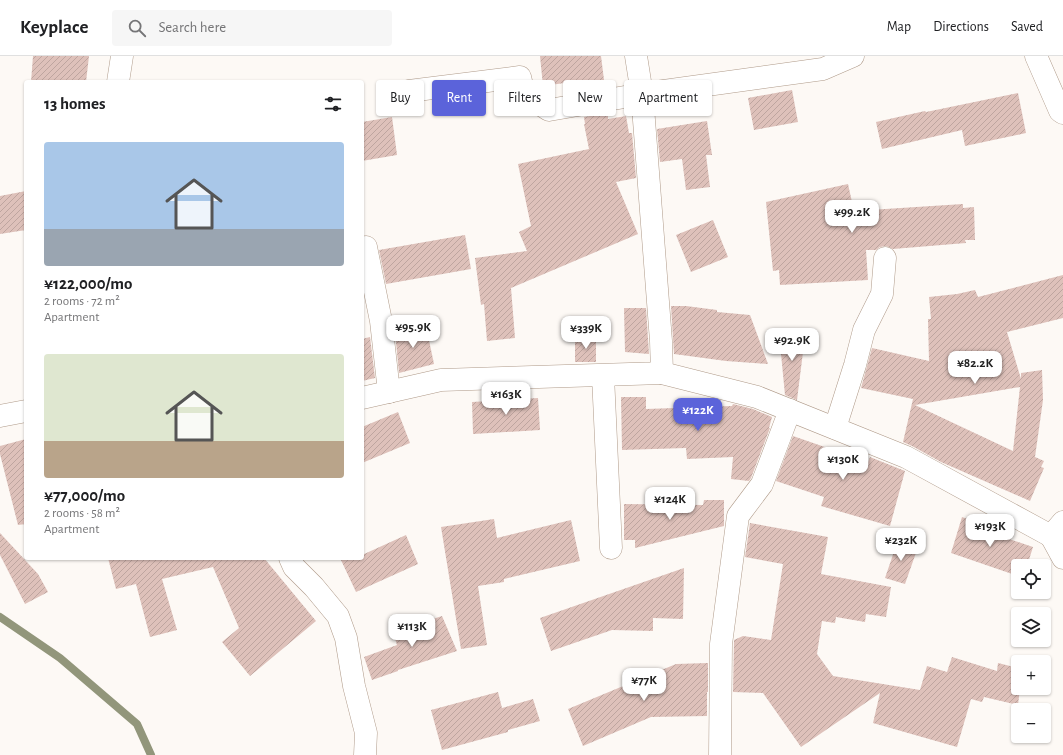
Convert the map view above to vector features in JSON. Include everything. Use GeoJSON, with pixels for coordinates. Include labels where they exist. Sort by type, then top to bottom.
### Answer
{"type":"FeatureCollection","features":[{"type":"Feature","properties":{"kind":"street"},"geometry":{"type":"LineString","coordinates":[[118,80],[122,56]]}},
{"type":"Feature","properties":{"kind":"street"},"geometry":{"type":"LineString","coordinates":[[636,56],[640,80]]}},
{"type":"Feature","properties":{"kind":"street"},"geometry":{"type":"LineString","coordinates":[[712,84],[823,69],[853,56]]}},
{"type":"Feature","properties":{"kind":"street"},"geometry":{"type":"LineString","coordinates":[[1036,56],[1060,111],[1063,113]]}},
{"type":"Feature","properties":{"kind":"street"},"geometry":{"type":"LineString","coordinates":[[424,89],[520,77],[524,94],[549,110],[624,97]]}},
{"type":"Feature","properties":{"kind":"street"},"geometry":{"type":"LineString","coordinates":[[644,116],[661,341],[662,373]]}},
{"type":"Feature","properties":{"kind":"street"},"geometry":{"type":"LineString","coordinates":[[366,247],[381,321],[389,392]]}},
{"type":"Feature","properties":{"kind":"street"},"geometry":{"type":"LineString","coordinates":[[835,428],[856,365],[864,330],[882,294],[885,258]]}},
{"type":"Feature","properties":{"kind":"street"},"geometry":{"type":"LineString","coordinates":[[364,398],[441,380],[662,373],[757,396],[906,457],[1057,529],[1063,558]]}},
{"type":"Feature","properties":{"kind":"street"},"geometry":{"type":"LineString","coordinates":[[603,376],[611,548]]}},
{"type":"Feature","properties":{"kind":"street"},"geometry":{"type":"LineString","coordinates":[[720,755],[721,644],[738,516],[762,484],[790,410]]}},
{"type":"Feature","properties":{"kind":"street"},"geometry":{"type":"LineString","coordinates":[[0,416],[24,411]]}},
{"type":"Feature","properties":{"kind":"street"},"geometry":{"type":"LineString","coordinates":[[291,560],[294,567],[314,587],[338,616],[346,638],[354,686],[366,733],[365,755]]}},
{"type":"Feature","properties":{"kind":"building"},"geometry":{"type":"Polygon","coordinates":[[[33,56],[89,56],[86,80],[31,80],[33,56]]]}},
{"type":"Feature","properties":{"kind":"building"},"geometry":{"type":"Polygon","coordinates":[[[540,56],[601,56],[604,80],[563,80],[563,83],[555,84],[555,80],[542,80],[540,56]]]}},
{"type":"Feature","properties":{"kind":"building"},"geometry":{"type":"Polygon","coordinates":[[[792,90],[798,122],[754,130],[748,98],[792,90]]]}},
{"type":"Feature","properties":{"kind":"building"},"geometry":{"type":"Polygon","coordinates":[[[1018,93],[1026,133],[965,146],[962,130],[882,149],[876,122],[1018,93]]]}},
{"type":"Feature","properties":{"kind":"building"},"geometry":{"type":"Polygon","coordinates":[[[608,116],[608,119],[626,116],[629,133],[632,133],[636,178],[616,182],[638,234],[511,288],[515,338],[487,341],[484,304],[481,305],[475,258],[527,251],[519,232],[531,226],[518,164],[589,149],[584,117],[608,116]]]}},
{"type":"Feature","properties":{"kind":"building"},"geometry":{"type":"Polygon","coordinates":[[[392,117],[397,155],[364,161],[364,122],[392,117]]]}},
{"type":"Feature","properties":{"kind":"building"},"geometry":{"type":"Polygon","coordinates":[[[707,121],[712,155],[706,155],[710,187],[686,190],[682,159],[660,162],[657,129],[707,121]]]}},
{"type":"Feature","properties":{"kind":"building"},"geometry":{"type":"Polygon","coordinates":[[[848,184],[854,211],[963,204],[963,208],[974,207],[975,240],[965,240],[966,243],[893,249],[886,246],[880,247],[876,250],[866,250],[868,280],[780,285],[779,270],[773,271],[766,202],[848,184]]]}},
{"type":"Feature","properties":{"kind":"building"},"geometry":{"type":"Polygon","coordinates":[[[24,191],[24,230],[0,234],[0,196],[24,191]]]}},
{"type":"Feature","properties":{"kind":"building"},"geometry":{"type":"Polygon","coordinates":[[[713,220],[728,257],[691,272],[676,235],[713,220]]]}},
{"type":"Feature","properties":{"kind":"building"},"geometry":{"type":"Polygon","coordinates":[[[465,235],[471,269],[386,284],[379,250],[465,235]]]}},
{"type":"Feature","properties":{"kind":"building"},"geometry":{"type":"Polygon","coordinates":[[[1063,275],[1063,318],[1007,332],[1021,379],[1021,373],[1042,370],[1043,400],[1035,457],[1044,461],[1041,467],[1044,468],[1030,501],[941,462],[903,442],[913,399],[861,388],[872,348],[929,361],[928,319],[931,319],[929,297],[957,294],[975,290],[978,297],[1063,275]],[[1020,387],[915,405],[1013,451],[1020,387]]]}},
{"type":"Feature","properties":{"kind":"building"},"geometry":{"type":"Polygon","coordinates":[[[671,306],[686,306],[717,310],[717,312],[750,315],[768,364],[726,361],[674,354],[671,306]]]}},
{"type":"Feature","properties":{"kind":"building"},"geometry":{"type":"Polygon","coordinates":[[[624,308],[646,308],[649,354],[625,352],[624,308]]]}},
{"type":"Feature","properties":{"kind":"building"},"geometry":{"type":"Polygon","coordinates":[[[426,326],[434,364],[399,373],[395,332],[426,326]]]}},
{"type":"Feature","properties":{"kind":"building"},"geometry":{"type":"Polygon","coordinates":[[[779,333],[805,336],[797,400],[785,395],[779,333]]]}},
{"type":"Feature","properties":{"kind":"building"},"geometry":{"type":"Polygon","coordinates":[[[370,337],[375,378],[364,381],[364,338],[370,337]]]}},
{"type":"Feature","properties":{"kind":"building"},"geometry":{"type":"Polygon","coordinates":[[[575,337],[596,337],[596,362],[575,362],[575,337]]]}},
{"type":"Feature","properties":{"kind":"building"},"geometry":{"type":"Polygon","coordinates":[[[621,397],[646,397],[646,409],[732,406],[733,404],[753,409],[772,417],[770,428],[751,478],[749,481],[731,479],[733,457],[687,459],[686,448],[622,450],[621,397]]]}},
{"type":"Feature","properties":{"kind":"building"},"geometry":{"type":"Polygon","coordinates":[[[538,398],[540,430],[473,434],[472,402],[538,398]]]}},
{"type":"Feature","properties":{"kind":"building"},"geometry":{"type":"Polygon","coordinates":[[[398,412],[410,443],[364,462],[364,426],[398,412]]]}},
{"type":"Feature","properties":{"kind":"building"},"geometry":{"type":"Polygon","coordinates":[[[793,436],[868,462],[870,457],[905,471],[890,526],[821,506],[824,497],[776,481],[793,436]]]}},
{"type":"Feature","properties":{"kind":"building"},"geometry":{"type":"Polygon","coordinates":[[[24,440],[24,524],[18,525],[0,454],[0,446],[24,440]]]}},
{"type":"Feature","properties":{"kind":"building"},"geometry":{"type":"Polygon","coordinates":[[[704,500],[724,500],[724,526],[635,548],[635,540],[624,540],[624,504],[703,505],[704,500]]]}},
{"type":"Feature","properties":{"kind":"building"},"geometry":{"type":"Polygon","coordinates":[[[962,517],[996,529],[994,534],[1033,547],[1029,559],[1011,559],[1011,574],[951,553],[962,517]]]}},
{"type":"Feature","properties":{"kind":"building"},"geometry":{"type":"Polygon","coordinates":[[[494,519],[497,538],[571,520],[580,561],[504,579],[504,582],[478,586],[487,645],[461,649],[441,527],[494,519]]]}},
{"type":"Feature","properties":{"kind":"building"},"geometry":{"type":"Polygon","coordinates":[[[750,523],[828,537],[821,574],[891,587],[886,617],[866,614],[865,622],[836,617],[835,623],[822,621],[817,654],[833,676],[920,690],[927,666],[947,672],[952,657],[997,671],[998,663],[1011,666],[1011,695],[1019,695],[1018,703],[1011,703],[984,697],[982,702],[971,699],[957,747],[873,723],[880,693],[801,747],[763,693],[733,692],[734,640],[743,636],[771,640],[783,564],[745,557],[750,523]]]}},
{"type":"Feature","properties":{"kind":"building"},"geometry":{"type":"Polygon","coordinates":[[[0,533],[38,574],[48,592],[25,604],[0,555],[0,533]]]}},
{"type":"Feature","properties":{"kind":"building"},"geometry":{"type":"Polygon","coordinates":[[[406,535],[418,564],[356,592],[341,560],[364,560],[364,554],[406,535]]]}},
{"type":"Feature","properties":{"kind":"building"},"geometry":{"type":"Polygon","coordinates":[[[898,540],[918,547],[905,584],[885,578],[898,540]]]}},
{"type":"Feature","properties":{"kind":"building"},"geometry":{"type":"Polygon","coordinates":[[[109,560],[266,560],[316,621],[250,676],[222,642],[239,628],[213,567],[162,579],[177,630],[150,637],[136,584],[116,589],[109,560]]]}},
{"type":"Feature","properties":{"kind":"building"},"geometry":{"type":"Polygon","coordinates":[[[684,568],[683,619],[653,618],[653,631],[612,630],[551,651],[540,618],[684,568]]]}},
{"type":"Feature","properties":{"kind":"building"},"geometry":{"type":"Polygon","coordinates":[[[442,616],[457,651],[372,680],[364,657],[397,645],[393,632],[442,616]]]}},
{"type":"Feature","properties":{"kind":"building"},"geometry":{"type":"Polygon","coordinates":[[[708,663],[707,716],[651,717],[583,746],[568,709],[676,664],[708,663]]]}},
{"type":"Feature","properties":{"kind":"building"},"geometry":{"type":"Polygon","coordinates":[[[498,692],[502,708],[533,699],[540,721],[508,730],[508,732],[442,750],[431,710],[498,692]]]}},
{"type":"Feature","properties":{"kind":"waterway"},"geometry":{"type":"LineString","coordinates":[[0,617],[60,658],[137,724],[151,755]]}}]}
